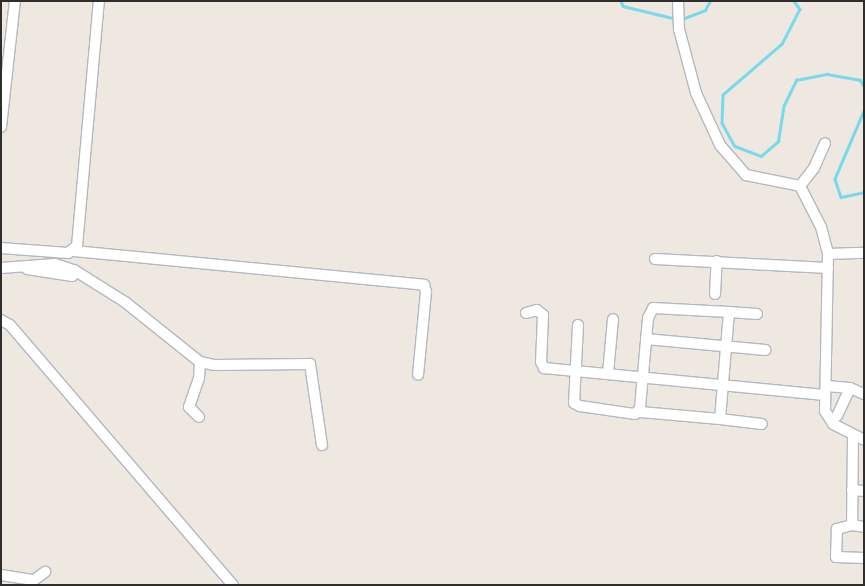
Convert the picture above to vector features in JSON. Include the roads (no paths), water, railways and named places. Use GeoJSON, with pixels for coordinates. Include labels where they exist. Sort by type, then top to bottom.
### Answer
{"type":"FeatureCollection","features":[{"type":"Feature","properties":{"kind":"street"},"geometry":{"type":"LineString","coordinates":[[1,127],[15,1]]}},
{"type":"Feature","properties":{"kind":"street"},"geometry":{"type":"LineString","coordinates":[[74,251],[78,236],[99,1]]}},
{"type":"Feature","properties":{"kind":"street"},"geometry":{"type":"LineString","coordinates":[[678,1],[679,29],[702,110],[732,160],[752,177],[800,186]]}},
{"type":"Feature","properties":{"kind":"street"},"geometry":{"type":"LineString","coordinates":[[800,186],[814,168],[825,143]]}},
{"type":"Feature","properties":{"kind":"street"},"geometry":{"type":"LineString","coordinates":[[800,186],[821,227],[828,254],[826,390],[828,418],[853,436],[864,440]]}},
{"type":"Feature","properties":{"kind":"street"},"geometry":{"type":"LineString","coordinates":[[1,248],[74,251],[424,285],[426,292],[418,375]]}},
{"type":"Feature","properties":{"kind":"street"},"geometry":{"type":"LineString","coordinates":[[828,254],[864,253]]}},
{"type":"Feature","properties":{"kind":"street"},"geometry":{"type":"LineString","coordinates":[[656,259],[828,268]]}},
{"type":"Feature","properties":{"kind":"street"},"geometry":{"type":"LineString","coordinates":[[714,294],[717,262]]}},
{"type":"Feature","properties":{"kind":"street"},"geometry":{"type":"LineString","coordinates":[[1,270],[55,264],[74,270],[125,302],[200,362],[214,365],[310,364],[322,445]]}},
{"type":"Feature","properties":{"kind":"street"},"geometry":{"type":"LineString","coordinates":[[1,270],[30,269],[42,274],[72,276]]}},
{"type":"Feature","properties":{"kind":"street"},"geometry":{"type":"LineString","coordinates":[[640,412],[648,318],[654,308],[757,314]]}},
{"type":"Feature","properties":{"kind":"street"},"geometry":{"type":"LineString","coordinates":[[526,313],[537,310],[543,315],[542,366],[722,383],[826,390],[850,388],[864,394]]}},
{"type":"Feature","properties":{"kind":"street"},"geometry":{"type":"LineString","coordinates":[[720,419],[729,312]]}},
{"type":"Feature","properties":{"kind":"street"},"geometry":{"type":"LineString","coordinates":[[608,373],[613,319]]}},
{"type":"Feature","properties":{"kind":"street"},"geometry":{"type":"LineString","coordinates":[[1,320],[10,325],[233,585]]}},
{"type":"Feature","properties":{"kind":"street"},"geometry":{"type":"LineString","coordinates":[[578,325],[573,399],[576,405],[762,424]]}},
{"type":"Feature","properties":{"kind":"street"},"geometry":{"type":"LineString","coordinates":[[646,340],[765,350]]}},
{"type":"Feature","properties":{"kind":"street"},"geometry":{"type":"LineString","coordinates":[[199,417],[189,407],[199,378],[200,362]]}},
{"type":"Feature","properties":{"kind":"street"},"geometry":{"type":"LineString","coordinates":[[837,416],[850,388]]}},
{"type":"Feature","properties":{"kind":"street"},"geometry":{"type":"LineString","coordinates":[[852,525],[853,436]]}},
{"type":"Feature","properties":{"kind":"street"},"geometry":{"type":"LineString","coordinates":[[852,490],[864,491]]}},
{"type":"Feature","properties":{"kind":"street"},"geometry":{"type":"LineString","coordinates":[[864,527],[852,525],[837,528],[836,557],[864,558]]}},
{"type":"Feature","properties":{"kind":"street"},"geometry":{"type":"LineString","coordinates":[[1,574],[34,580],[45,572]]}},
{"type":"Feature","properties":{"kind":"waterway"},"geometry":{"type":"LineString","coordinates":[[484,1],[495,1]]}},
{"type":"Feature","properties":{"kind":"waterway"},"geometry":{"type":"LineString","coordinates":[[621,1],[623,6],[677,19]]}},
{"type":"Feature","properties":{"kind":"waterway"},"geometry":{"type":"LineString","coordinates":[[682,19],[705,10],[710,1]]}},
{"type":"Feature","properties":{"kind":"waterway"},"geometry":{"type":"LineString","coordinates":[[794,1],[800,9],[782,44],[723,95],[722,123],[735,146],[761,156],[778,141],[784,105],[796,80],[827,74],[860,80],[864,86]]}},
{"type":"Feature","properties":{"kind":"waterway"},"geometry":{"type":"LineString","coordinates":[[864,111],[835,179],[841,197],[864,192]]}}]}
